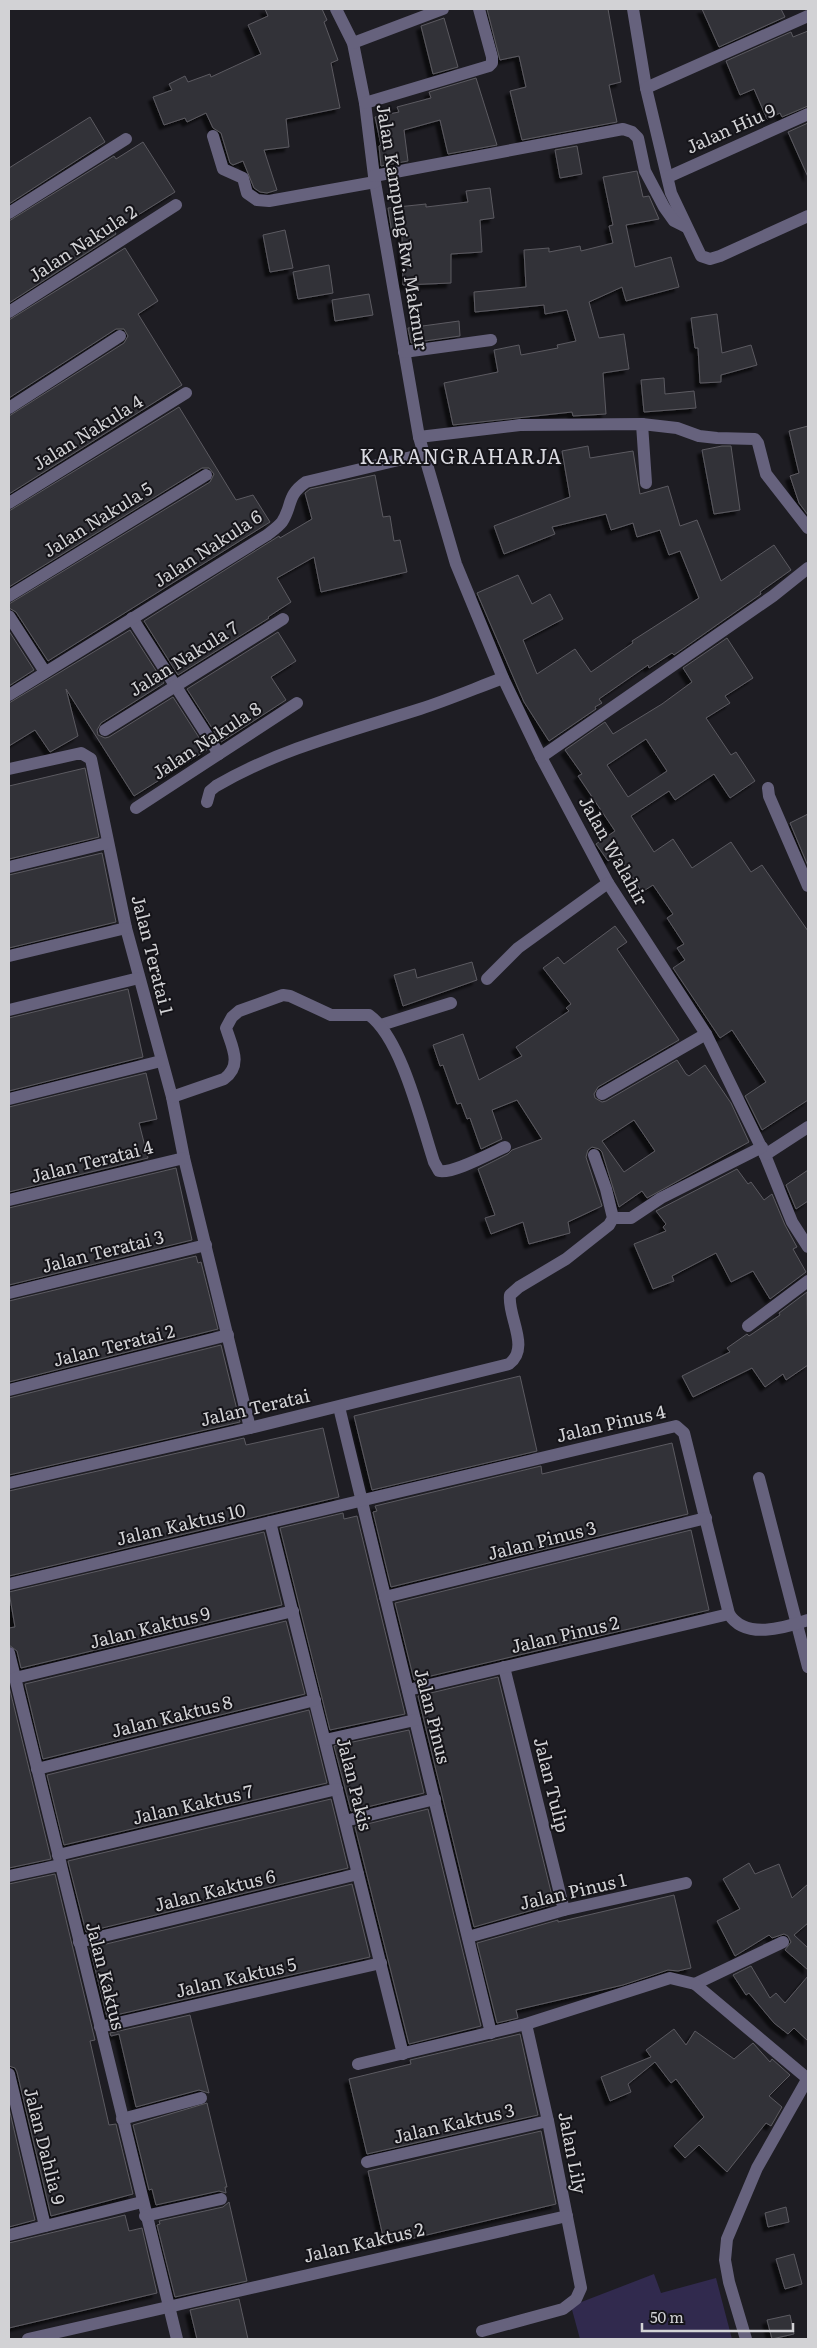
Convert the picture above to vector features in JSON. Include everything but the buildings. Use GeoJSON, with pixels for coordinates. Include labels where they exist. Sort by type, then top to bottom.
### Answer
{"type":"FeatureCollection","features":[{"type":"Feature","properties":{"kind":"street","name":"Jalan Kampung Rw. Makmur"},"geometry":{"type":"LineString","coordinates":[[336,9],[353,43],[365,103],[375,179],[404,352],[424,454]]}},
{"type":"Feature","properties":{"kind":"street"},"geometry":{"type":"LineString","coordinates":[[353,43],[443,9]]}},
{"type":"Feature","properties":{"kind":"street"},"geometry":{"type":"LineString","coordinates":[[365,103],[489,66],[492,63],[492,57],[479,9]]}},
{"type":"Feature","properties":{"kind":"street"},"geometry":{"type":"LineString","coordinates":[[633,9],[646,88],[671,193],[701,256],[710,259],[808,216]]}},
{"type":"Feature","properties":{"kind":"street"},"geometry":{"type":"LineString","coordinates":[[646,88],[808,16]]}},
{"type":"Feature","properties":{"kind":"street","name":"Jalan Hiu 9"},"geometry":{"type":"LineString","coordinates":[[668,177],[808,114]]}},
{"type":"Feature","properties":{"kind":"street"},"geometry":{"type":"LineString","coordinates":[[213,136],[223,169],[243,178],[247,193],[257,200],[269,201],[623,129],[632,132],[638,138],[645,171],[664,207],[674,222],[686,227]]}},
{"type":"Feature","properties":{"kind":"street"},"geometry":{"type":"LineString","coordinates":[[9,213],[126,139]]}},
{"type":"Feature","properties":{"kind":"street","name":"Jalan Nakula 2"},"geometry":{"type":"LineString","coordinates":[[9,312],[176,205]]}},
{"type":"Feature","properties":{"kind":"street"},"geometry":{"type":"LineString","coordinates":[[9,408],[120,336]]}},
{"type":"Feature","properties":{"kind":"street"},"geometry":{"type":"LineString","coordinates":[[404,352],[492,340]]}},
{"type":"Feature","properties":{"kind":"street","name":"Jalan Nakula 4"},"geometry":{"type":"LineString","coordinates":[[9,503],[186,393]]}},
{"type":"Feature","properties":{"kind":"street"},"geometry":{"type":"LineString","coordinates":[[642,424],[646,483]]}},
{"type":"Feature","properties":{"kind":"street"},"geometry":{"type":"LineString","coordinates":[[420,437],[520,425],[642,424],[677,428],[699,436],[756,439],[766,474],[808,528]]}},
{"type":"Feature","properties":{"kind":"street","name":"Jalan Nakula 6"},"geometry":{"type":"LineString","coordinates":[[9,695],[267,535],[282,521],[290,498],[296,489],[306,482],[424,454]]}},
{"type":"Feature","properties":{"kind":"street","name":"Jalan Walahir"},"geometry":{"type":"LineString","coordinates":[[424,454],[456,564],[503,678],[541,756],[608,883],[706,1034],[763,1151],[792,1222],[808,1247]]}},
{"type":"Feature","properties":{"kind":"street","name":"Jalan Nakula 5"},"geometry":{"type":"LineString","coordinates":[[9,596],[206,475]]}},
{"type":"Feature","properties":{"kind":"street"},"geometry":{"type":"LineString","coordinates":[[541,756],[773,596],[808,568]]}},
{"type":"Feature","properties":{"kind":"street"},"geometry":{"type":"LineString","coordinates":[[9,616],[45,672]]}},
{"type":"Feature","properties":{"kind":"street"},"geometry":{"type":"LineString","coordinates":[[132,618],[219,754]]}},
{"type":"Feature","properties":{"kind":"street","name":"Jalan Nakula 7"},"geometry":{"type":"LineString","coordinates":[[105,730],[175,684],[283,619]]}},
{"type":"Feature","properties":{"kind":"street"},"geometry":{"type":"LineString","coordinates":[[207,802],[210,792],[216,786],[263,764],[333,735],[421,709],[503,678]]}},
{"type":"Feature","properties":{"kind":"street","name":"Jalan Nakula 8"},"geometry":{"type":"LineString","coordinates":[[136,808],[297,703]]}},
{"type":"Feature","properties":{"kind":"street","name":"Jalan Teratai 1"},"geometry":{"type":"LineString","coordinates":[[9,769],[81,753],[91,759],[126,928],[172,1097],[184,1158],[250,1428]]}},
{"type":"Feature","properties":{"kind":"street"},"geometry":{"type":"LineString","coordinates":[[768,788],[769,796],[808,886]]}},
{"type":"Feature","properties":{"kind":"street"},"geometry":{"type":"LineString","coordinates":[[9,868],[107,843]]}},
{"type":"Feature","properties":{"kind":"street"},"geometry":{"type":"LineString","coordinates":[[488,979],[518,948],[608,883]]}},
{"type":"Feature","properties":{"kind":"street"},"geometry":{"type":"LineString","coordinates":[[9,956],[126,928]]}},
{"type":"Feature","properties":{"kind":"street"},"geometry":{"type":"LineString","coordinates":[[9,1010],[139,978]]}},
{"type":"Feature","properties":{"kind":"street"},"geometry":{"type":"LineString","coordinates":[[172,1097],[224,1080],[231,1074],[235,1068],[235,1060],[226,1028],[232,1017],[239,1011],[278,996],[290,996],[331,1015],[369,1015],[381,1025],[399,1057],[439,1172],[456,1168],[505,1147]]}},
{"type":"Feature","properties":{"kind":"street"},"geometry":{"type":"LineString","coordinates":[[381,1025],[451,1003]]}},
{"type":"Feature","properties":{"kind":"street"},"geometry":{"type":"LineString","coordinates":[[602,1094],[706,1034]]}},
{"type":"Feature","properties":{"kind":"street"},"geometry":{"type":"LineString","coordinates":[[9,1099],[161,1061]]}},
{"type":"Feature","properties":{"kind":"street"},"geometry":{"type":"LineString","coordinates":[[594,1155],[606,1189],[613,1218],[631,1218],[661,1198],[763,1151],[808,1127]]}},
{"type":"Feature","properties":{"kind":"street","name":"Jalan Teratai 4"},"geometry":{"type":"LineString","coordinates":[[9,1200],[184,1158]]}},
{"type":"Feature","properties":{"kind":"street","name":"Jalan Teratai"},"geometry":{"type":"LineString","coordinates":[[9,1483],[340,1407],[509,1364],[514,1360],[518,1348],[516,1324],[510,1304],[510,1295],[519,1287],[566,1258],[609,1225],[613,1218]]}},
{"type":"Feature","properties":{"kind":"street","name":"Jalan Teratai 3"},"geometry":{"type":"LineString","coordinates":[[9,1293],[206,1245]]}},
{"type":"Feature","properties":{"kind":"street"},"geometry":{"type":"LineString","coordinates":[[748,1326],[808,1282]]}},
{"type":"Feature","properties":{"kind":"street","name":"Jalan Teratai 2"},"geometry":{"type":"LineString","coordinates":[[9,1390],[228,1335]]}},
{"type":"Feature","properties":{"kind":"street","name":"Jalan Pinus"},"geometry":{"type":"LineString","coordinates":[[340,1407],[491,2033]]}},
{"type":"Feature","properties":{"kind":"street","name":"Jalan Pinus 4"},"geometry":{"type":"LineString","coordinates":[[362,1500],[676,1426],[684,1433],[729,1614]]}},
{"type":"Feature","properties":{"kind":"street"},"geometry":{"type":"LineString","coordinates":[[759,1478],[808,1667]]}},
{"type":"Feature","properties":{"kind":"street","name":"Jalan Kaktus 10"},"geometry":{"type":"LineString","coordinates":[[9,1584],[362,1500]]}},
{"type":"Feature","properties":{"kind":"street","name":"Jalan Pinus 3"},"geometry":{"type":"LineString","coordinates":[[386,1597],[706,1518]]}},
{"type":"Feature","properties":{"kind":"street","name":"Jalan Pakis"},"geometry":{"type":"LineString","coordinates":[[270,1522],[404,2054]]}},
{"type":"Feature","properties":{"kind":"street","name":"Jalan Kaktus 9"},"geometry":{"type":"LineString","coordinates":[[15,1678],[293,1611]]}},
{"type":"Feature","properties":{"kind":"street"},"geometry":{"type":"LineString","coordinates":[[729,1614],[734,1621],[745,1628],[759,1630],[796,1624],[808,1620]]}},
{"type":"Feature","properties":{"kind":"street","name":"Jalan Pinus 2"},"geometry":{"type":"LineString","coordinates":[[408,1690],[729,1614]]}},
{"type":"Feature","properties":{"kind":"street","name":"Jalan Kaktus"},"geometry":{"type":"LineString","coordinates":[[9,1653],[177,2339]]}},
{"type":"Feature","properties":{"kind":"street","name":"Jalan Tulip"},"geometry":{"type":"LineString","coordinates":[[504,1667],[564,1910]]}},
{"type":"Feature","properties":{"kind":"street","name":"Jalan Kaktus 8"},"geometry":{"type":"LineString","coordinates":[[37,1769],[315,1700]]}},
{"type":"Feature","properties":{"kind":"street"},"geometry":{"type":"LineString","coordinates":[[325,1740],[415,1720]]}},
{"type":"Feature","properties":{"kind":"street","name":"Jalan Kaktus 7"},"geometry":{"type":"LineString","coordinates":[[9,1876],[59,1860],[337,1789]]}},
{"type":"Feature","properties":{"kind":"street"},"geometry":{"type":"LineString","coordinates":[[345,1821],[435,1799]]}},
{"type":"Feature","properties":{"kind":"street","name":"Jalan Kaktus 6"},"geometry":{"type":"LineString","coordinates":[[79,1942],[358,1874]]}},
{"type":"Feature","properties":{"kind":"street","name":"Jalan Pinus 1"},"geometry":{"type":"LineString","coordinates":[[468,1937],[564,1910],[686,1883]]}},
{"type":"Feature","properties":{"kind":"street"},"geometry":{"type":"LineString","coordinates":[[695,1984],[783,1942]]}},
{"type":"Feature","properties":{"kind":"street","name":"Jalan Kaktus 5"},"geometry":{"type":"LineString","coordinates":[[100,2027],[381,1963]]}},
{"type":"Feature","properties":{"kind":"street"},"geometry":{"type":"LineString","coordinates":[[358,2064],[526,2024],[670,1978],[695,1984],[808,2079],[757,2168],[727,2239],[725,2260],[729,2282],[746,2339]]}},
{"type":"Feature","properties":{"kind":"street","name":"Jalan Lily"},"geometry":{"type":"LineString","coordinates":[[482,2331],[563,2309],[576,2299],[581,2288],[548,2121],[526,2024]]}},
{"type":"Feature","properties":{"kind":"street","name":"Jalan Dahlia 9"},"geometry":{"type":"LineString","coordinates":[[9,2074],[45,2226]]}},
{"type":"Feature","properties":{"kind":"street"},"geometry":{"type":"LineString","coordinates":[[122,2119],[201,2098]]}},
{"type":"Feature","properties":{"kind":"street","name":"Jalan Kaktus 3"},"geometry":{"type":"LineString","coordinates":[[367,2162],[548,2121]]}},
{"type":"Feature","properties":{"kind":"street"},"geometry":{"type":"LineString","coordinates":[[146,2216],[221,2199]]}},
{"type":"Feature","properties":{"kind":"street"},"geometry":{"type":"LineString","coordinates":[[9,2235],[142,2202]]}},
{"type":"Feature","properties":{"kind":"street","name":"Jalan Kaktus 2"},"geometry":{"type":"LineString","coordinates":[[28,2339],[567,2216]]}},
{"type":"Feature","properties":{"kind":"shaded area"},"geometry":{"type":"Polygon","coordinates":[[[654,2274],[661,2293],[716,2278],[732,2339],[580,2339],[571,2306],[654,2274]]]}},
{"type":"Feature","properties":{"kind":"district","name":"KARANGRAHARJA"},"geometry":{"type":"Point","coordinates":[461,457]}}]}
